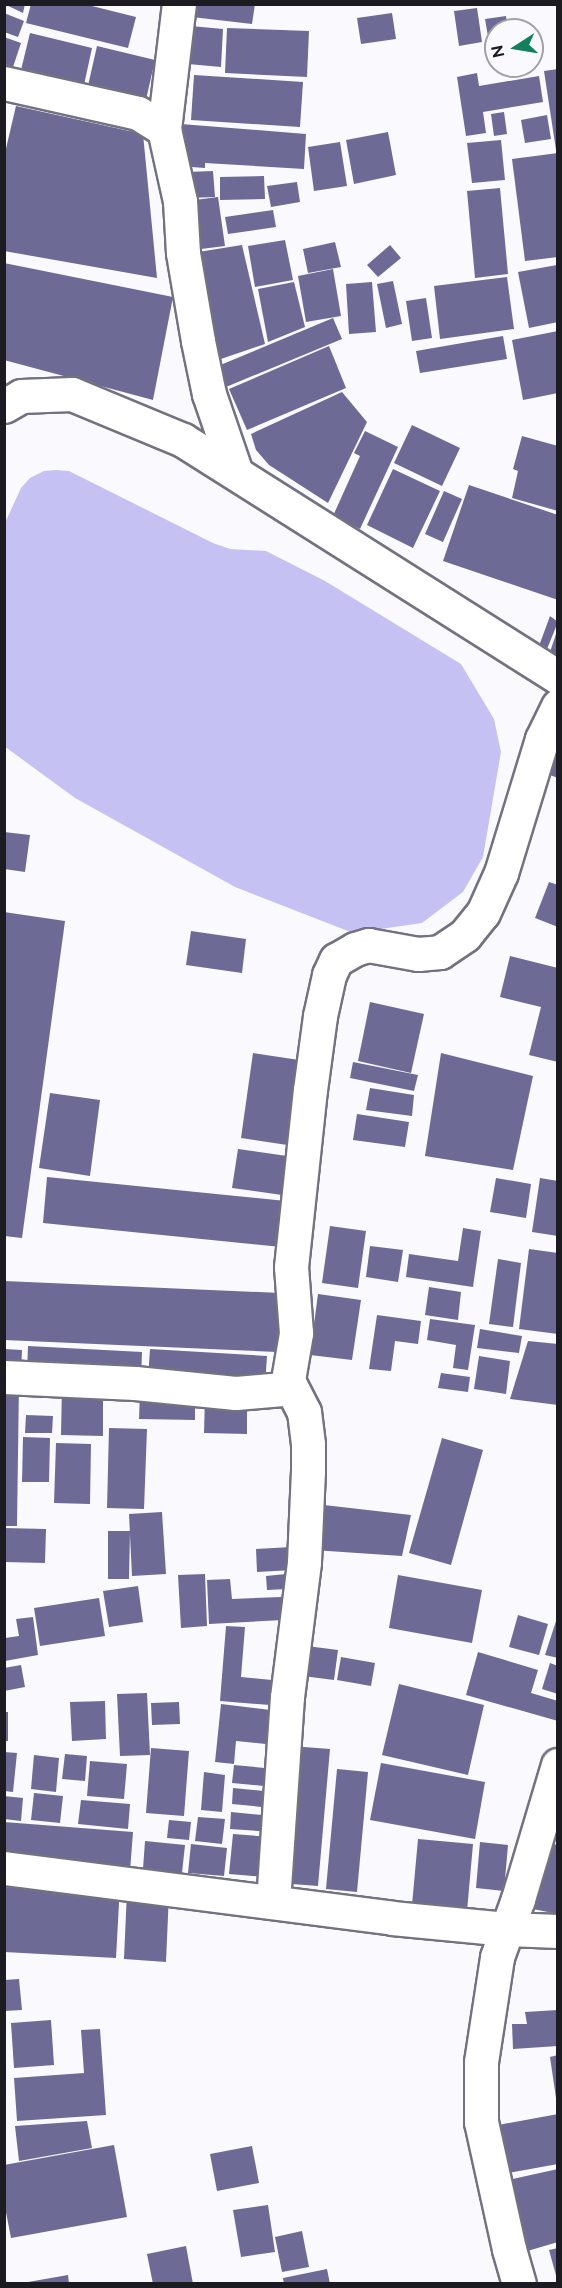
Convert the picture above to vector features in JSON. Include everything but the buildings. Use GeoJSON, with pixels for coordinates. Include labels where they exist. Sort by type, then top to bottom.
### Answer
{"type":"FeatureCollection","features":[{"type":"Feature","properties":{"kind":"street"},"geometry":{"type":"LineString","coordinates":[[179,4],[164,129],[180,201],[183,253],[209,394],[236,473]]}},
{"type":"Feature","properties":{"kind":"street"},"geometry":{"type":"LineString","coordinates":[[4,83],[138,113],[164,129]]}},
{"type":"Feature","properties":{"kind":"street"},"geometry":{"type":"LineString","coordinates":[[4,406],[21,396],[72,394],[183,440],[558,677]]}},
{"type":"Feature","properties":{"kind":"street"},"geometry":{"type":"LineString","coordinates":[[4,1377],[135,1383],[236,1393],[283,1389],[288,1380],[296,1333],[292,1252],[310,1090],[320,1016],[329,975],[336,960],[355,949],[368,945],[418,954],[440,952],[465,935],[483,913],[501,873],[542,739],[558,706]]}},
{"type":"Feature","properties":{"kind":"street"},"geometry":{"type":"LineString","coordinates":[[273,1902],[287,1697],[304,1562],[308,1471],[308,1444],[304,1412],[288,1380]]}},
{"type":"Feature","properties":{"kind":"street"},"geometry":{"type":"LineString","coordinates":[[519,2283],[509,2249],[481,2122],[481,2062],[497,1957],[558,1765]]}},
{"type":"Feature","properties":{"kind":"street"},"geometry":{"type":"LineString","coordinates":[[4,1868],[507,1929],[558,1931]]}},
{"type":"Feature","properties":{"kind":"water"},"geometry":{"type":"Polygon","coordinates":[[[44,471],[69,471],[213,543],[230,549],[266,551],[325,581],[461,664],[494,719],[501,752],[483,857],[463,892],[422,923],[353,933],[235,887],[75,798],[4,746],[4,525],[21,488],[30,478],[44,471]]]}}]}
